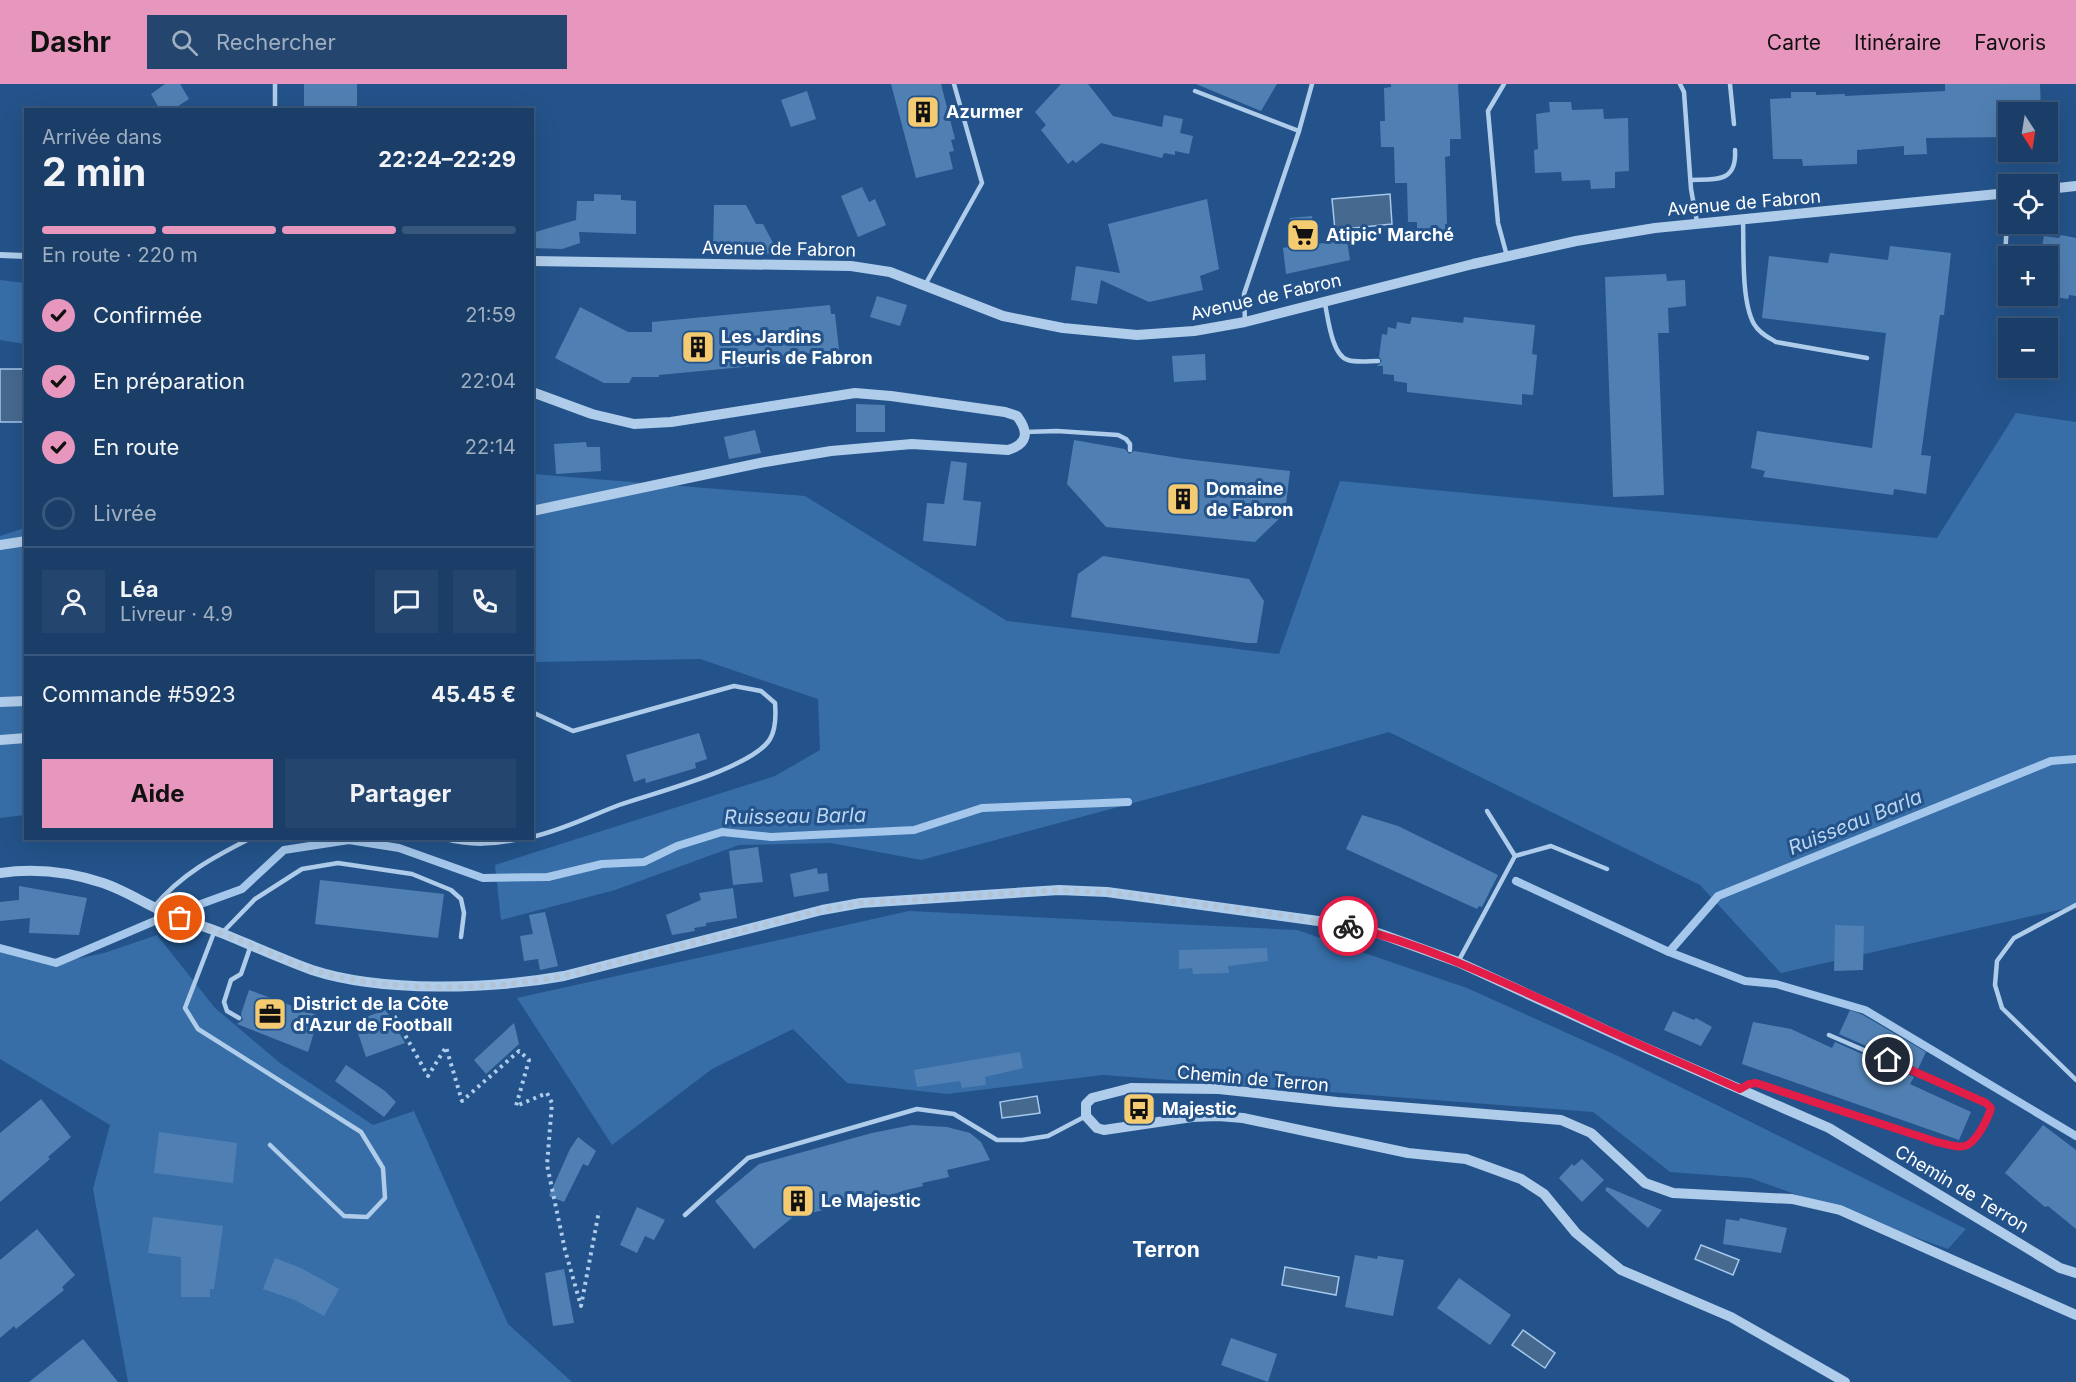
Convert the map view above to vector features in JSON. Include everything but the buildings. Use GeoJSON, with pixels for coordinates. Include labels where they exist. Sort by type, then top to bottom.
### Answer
{"type":"FeatureCollection","features":[{"type":"Feature","properties":{"kind":"street"},"geometry":{"type":"LineString","coordinates":[[2058,188],[2076,186]]}},
{"type":"Feature","properties":{"kind":"street","name":"Avenue de Fabron"},"geometry":{"type":"LineString","coordinates":[[534,261],[851,266],[890,272],[1003,316],[1063,328],[1137,335],[1194,331],[1245,322],[1507,256],[1576,241],[1655,228],[1998,194]]}},
{"type":"Feature","properties":{"kind":"street"},"geometry":{"type":"LineString","coordinates":[[0,255],[24,256]]}},
{"type":"Feature","properties":{"kind":"street"},"geometry":{"type":"LineString","coordinates":[[534,393],[592,414],[634,424],[671,422],[855,393],[1005,412],[1017,416],[1025,432],[1024,439],[1018,447],[1008,450],[912,444],[831,451],[765,462],[534,511]]}},
{"type":"Feature","properties":{"kind":"street"},"geometry":{"type":"LineString","coordinates":[[0,545],[24,541]]}},
{"type":"Feature","properties":{"kind":"street"},"geometry":{"type":"LineString","coordinates":[[0,702],[24,701]]}},
{"type":"Feature","properties":{"kind":"street"},"geometry":{"type":"LineString","coordinates":[[0,740],[24,738]]}},
{"type":"Feature","properties":{"kind":"street","name":"Chemin de Terron"},"geometry":{"type":"LineString","coordinates":[[0,873],[40,871],[75,875],[105,883],[165,913],[315,970],[355,980],[438,986],[491,985],[564,976],[822,910],[851,905],[1059,890],[1107,892],[1340,924],[1378,933],[1458,962],[1625,1039],[1829,1128],[2060,1268],[2076,1273]]}},
{"type":"Feature","properties":{"kind":"street","name":"Chemin de Terron"},"geometry":{"type":"LineString","coordinates":[[1086,1116],[1086,1104],[1092,1098],[1102,1095],[1131,1089],[1183,1088],[1218,1089],[1337,1102],[1561,1120],[1590,1133],[1645,1183],[1672,1193],[1792,1199],[1840,1210],[2076,1315]]}},
{"type":"Feature","properties":{"kind":"street"},"geometry":{"type":"LineString","coordinates":[[1086,1116],[1097,1128],[1104,1130],[1192,1117],[1243,1118],[1408,1153],[1466,1160],[1495,1168],[1521,1179],[1544,1194],[1576,1233],[1596,1252],[1621,1270],[1731,1317],[1845,1382]]}},
{"type":"Feature","properties":{"kind":"lane"},"geometry":{"type":"LineString","coordinates":[[275,84],[275,108]]}},
{"type":"Feature","properties":{"kind":"lane"},"geometry":{"type":"LineString","coordinates":[[925,285],[982,183],[954,84]]}},
{"type":"Feature","properties":{"kind":"lane"},"geometry":{"type":"LineString","coordinates":[[1245,322],[1244,294],[1299,131],[1312,84]]}},
{"type":"Feature","properties":{"kind":"lane"},"geometry":{"type":"LineString","coordinates":[[1504,84],[1488,111],[1498,223],[1507,256]]}},
{"type":"Feature","properties":{"kind":"lane"},"geometry":{"type":"LineString","coordinates":[[1680,84],[1683,92],[1697,225]]}},
{"type":"Feature","properties":{"kind":"lane"},"geometry":{"type":"LineString","coordinates":[[1730,84],[1734,124]]}},
{"type":"Feature","properties":{"kind":"lane"},"geometry":{"type":"LineString","coordinates":[[1195,91],[1299,131]]}},
{"type":"Feature","properties":{"kind":"lane"},"geometry":{"type":"LineString","coordinates":[[1691,180],[1722,178],[1728,175],[1736,164],[1735,150]]}},
{"type":"Feature","properties":{"kind":"lane"},"geometry":{"type":"LineString","coordinates":[[1743,221],[1746,298],[1755,327],[1776,342],[1867,358]]}},
{"type":"Feature","properties":{"kind":"lane"},"geometry":{"type":"LineString","coordinates":[[1324,302],[1333,339],[1341,355],[1350,361],[1378,361]]}},
{"type":"Feature","properties":{"kind":"lane"},"geometry":{"type":"LineString","coordinates":[[1025,432],[1057,431],[1118,435],[1126,439],[1130,444],[1130,450]]}},
{"type":"Feature","properties":{"kind":"lane"},"geometry":{"type":"LineString","coordinates":[[534,713],[573,731],[734,686],[761,691],[775,703],[776,723],[770,740],[750,758],[692,782],[534,836]]}},
{"type":"Feature","properties":{"kind":"lane"},"geometry":{"type":"LineString","coordinates":[[1487,811],[1515,856]]}},
{"type":"Feature","properties":{"kind":"lane"},"geometry":{"type":"LineString","coordinates":[[154,907],[169,889],[203,865],[247,840]]}},
{"type":"Feature","properties":{"kind":"lane"},"geometry":{"type":"LineString","coordinates":[[450,840],[461,843],[496,844],[514,840]]}},
{"type":"Feature","properties":{"kind":"lane"},"geometry":{"type":"LineString","coordinates":[[1458,962],[1515,856],[1551,846],[1606,869]]}},
{"type":"Feature","properties":{"kind":"lane"},"geometry":{"type":"LineString","coordinates":[[270,1145],[344,1216],[367,1217],[385,1198],[383,1168],[360,1132],[198,1029],[185,1008],[218,932],[255,899],[302,869],[338,863],[412,874],[451,890],[461,899],[464,913],[461,937]]}},
{"type":"Feature","properties":{"kind":"lane"},"geometry":{"type":"LineString","coordinates":[[2076,905],[2014,938],[1997,961],[1995,985],[2002,1008],[2076,1080]]}},
{"type":"Feature","properties":{"kind":"lane"},"geometry":{"type":"LineString","coordinates":[[240,1018],[227,1011],[224,1002],[231,980],[241,974],[251,945]]}},
{"type":"Feature","properties":{"kind":"lane"},"geometry":{"type":"LineString","coordinates":[[1740,1089],[1756,1083],[1937,1142],[1960,1147],[1974,1142],[1989,1117],[1991,1108],[1986,1103],[1829,1035]]}},
{"type":"Feature","properties":{"kind":"lane"},"geometry":{"type":"LineString","coordinates":[[685,1215],[748,1158],[917,1109],[954,1114],[997,1140],[1022,1140],[1048,1136],[1086,1116]]}},
{"type":"Feature","properties":{"kind":"path"},"geometry":{"type":"LineString","coordinates":[[388,983],[391,1010],[428,1076],[446,1047],[462,1101],[519,1051],[529,1060],[516,1106],[547,1093],[552,1103],[547,1165],[565,1250],[581,1306],[599,1211]]}},
{"type":"Feature","properties":{"kind":"shaded area"},"geometry":{"type":"Polygon","coordinates":[[[1390,194],[1392,224],[1335,230],[1332,199],[1390,194]]]}},
{"type":"Feature","properties":{"kind":"shaded area"},"geometry":{"type":"Polygon","coordinates":[[[0,280],[24,283],[24,344],[0,340],[0,280]]]}},
{"type":"Feature","properties":{"kind":"shaded area"},"geometry":{"type":"Polygon","coordinates":[[[0,369],[24,369],[24,422],[0,422],[0,369]]]}},
{"type":"Feature","properties":{"kind":"shaded area"},"geometry":{"type":"Polygon","coordinates":[[[2016,413],[2076,422],[2076,906],[1781,973],[1700,885],[1389,732],[921,860],[831,843],[739,845],[615,890],[501,920],[495,865],[775,776],[820,750],[818,699],[700,659],[534,662],[534,474],[805,496],[1007,621],[1279,654],[1340,481],[1937,538],[2016,413]]]}},
{"type":"Feature","properties":{"kind":"shaded area"},"geometry":{"type":"Polygon","coordinates":[[[24,528],[24,815],[0,818],[0,536],[24,528]]]}},
{"type":"Feature","properties":{"kind":"shaded area"},"geometry":{"type":"Polygon","coordinates":[[[909,911],[1297,930],[1467,988],[1618,1056],[1966,1229],[1948,1249],[1750,1178],[1670,1172],[1593,1112],[1103,1075],[947,1094],[847,1083],[793,1029],[712,1069],[612,1145],[517,998],[909,911]]]}},
{"type":"Feature","properties":{"kind":"shaded area"},"geometry":{"type":"Polygon","coordinates":[[[157,935],[215,1008],[280,1063],[373,1125],[414,1111],[508,1324],[572,1382],[128,1382],[93,1189],[110,1125],[0,1059],[0,948],[56,963],[104,953],[157,935]]]}},
{"type":"Feature","properties":{"kind":"shaded area"},"geometry":{"type":"Polygon","coordinates":[[[1037,1096],[1040,1113],[1002,1118],[1000,1102],[1037,1096]]]}},
{"type":"Feature","properties":{"kind":"shaded area"},"geometry":{"type":"Polygon","coordinates":[[[1701,1245],[1739,1260],[1733,1275],[1695,1259],[1701,1245]]]}},
{"type":"Feature","properties":{"kind":"shaded area"},"geometry":{"type":"Polygon","coordinates":[[[1285,1267],[1339,1277],[1336,1295],[1282,1285],[1285,1267]]]}},
{"type":"Feature","properties":{"kind":"shaded area"},"geometry":{"type":"Polygon","coordinates":[[[1523,1330],[1555,1353],[1545,1368],[1512,1345],[1523,1330]]]}},
{"type":"Feature","properties":{"kind":"waterway","name":"Ruisseau Barla"},"geometry":{"type":"LineString","coordinates":[[1516,881],[1669,952],[1718,896],[2051,761],[2076,759]]}},
{"type":"Feature","properties":{"kind":"waterway","name":"Ruisseau Barla"},"geometry":{"type":"LineString","coordinates":[[0,948],[56,963],[157,920],[242,889],[284,850],[349,840],[399,848],[483,878],[548,877],[602,864],[644,862],[677,846],[722,832],[771,837],[914,830],[982,808],[1128,802]]}},
{"type":"Feature","properties":{"kind":"waterway","name":"Ruisseau Barla"},"geometry":{"type":"LineString","coordinates":[[1669,952],[1745,981],[1776,984],[1865,1010],[2076,1136]]}},
{"type":"Feature","properties":{"kind":"way so far"},"geometry":{"type":"LineString","coordinates":[[180,918],[315,970],[355,980],[438,986],[491,985],[564,976],[822,910],[861,903],[1009,893],[1059,890],[1107,892],[1348,926]]}},
{"type":"Feature","properties":{"kind":"place","name":"Azurmer"},"geometry":{"type":"Point","coordinates":[923,112]}},
{"type":"Feature","properties":{"kind":"place","name":"Atipic' Marché"},"geometry":{"type":"Point","coordinates":[1303,235]}},
{"type":"Feature","properties":{"kind":"place","name":"Les Jardins Fleuris de Fabron"},"geometry":{"type":"Point","coordinates":[698,347]}},
{"type":"Feature","properties":{"kind":"place","name":"Domaine de Fabron"},"geometry":{"type":"Point","coordinates":[1183,499]}},
{"type":"Feature","properties":{"kind":"place","name":"District de la Côte d'Azur de Football"},"geometry":{"type":"Point","coordinates":[270,1014]}},
{"type":"Feature","properties":{"kind":"place","name":"Majestic"},"geometry":{"type":"Point","coordinates":[1139,1109]}},
{"type":"Feature","properties":{"kind":"place","name":"Le Majestic"},"geometry":{"type":"Point","coordinates":[798,1201]}},
{"type":"Feature","properties":{"kind":"district","name":"Terron"},"geometry":{"type":"Point","coordinates":[1166,1250]}},
{"type":"Feature","properties":{"kind":"route"},"geometry":{"type":"LineString","coordinates":[[1348,926],[1409,943],[1458,962],[1740,1089],[1756,1083],[1937,1142],[1960,1147],[1974,1142],[1989,1117],[1991,1108],[1986,1103],[1888,1060]]}}]}
